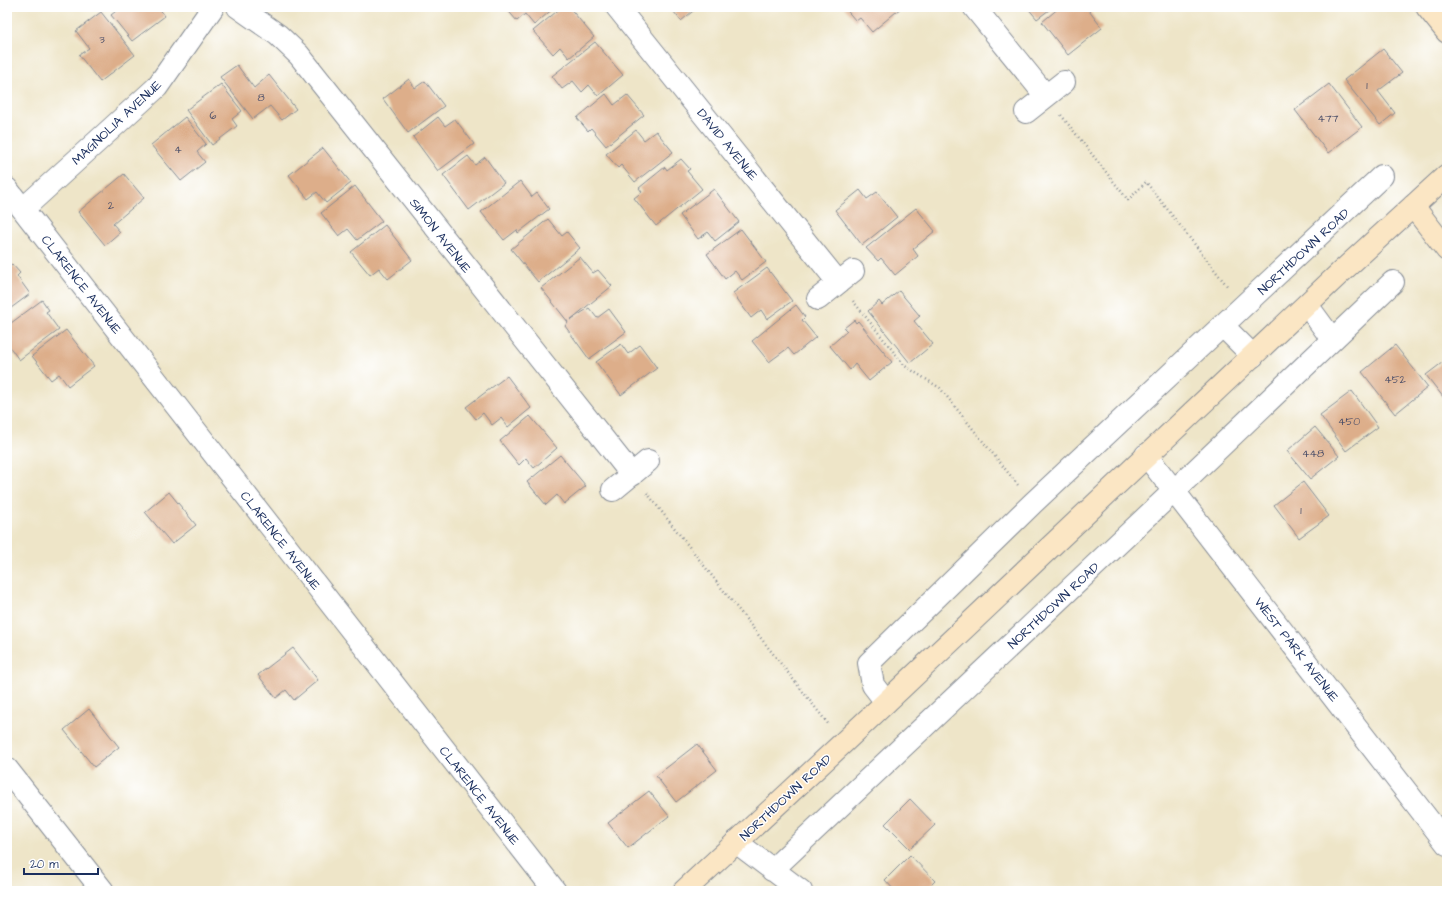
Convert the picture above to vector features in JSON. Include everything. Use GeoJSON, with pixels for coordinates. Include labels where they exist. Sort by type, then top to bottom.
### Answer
{"type":"FeatureCollection","features":[{"type":"Feature","properties":{"kind":"main road"},"geometry":{"type":"LineString","coordinates":[[1427,7],[1447,32]]}},
{"type":"Feature","properties":{"kind":"main road","name":"NORTHDOWN ROAD"},"geometry":{"type":"LineString","coordinates":[[684,891],[843,743],[1306,305],[1413,206],[1444,185]]}},
{"type":"Feature","properties":{"kind":"main road"},"geometry":{"type":"LineString","coordinates":[[1413,206],[1447,250]]}},
{"type":"Feature","properties":{"kind":"street","name":"MAGNOLIA AVENUE"},"geometry":{"type":"LineString","coordinates":[[23,209],[157,88],[212,7]]}},
{"type":"Feature","properties":{"kind":"street","name":"SIMON AVENUE"},"geometry":{"type":"LineString","coordinates":[[238,7],[278,35],[298,55],[640,468]]}},
{"type":"Feature","properties":{"kind":"street","name":"DAVID AVENUE"},"geometry":{"type":"LineString","coordinates":[[617,7],[845,276]]}},
{"type":"Feature","properties":{"kind":"street"},"geometry":{"type":"LineString","coordinates":[[974,7],[1046,96]]}},
{"type":"Feature","properties":{"kind":"street"},"geometry":{"type":"LineString","coordinates":[[1026,112],[1064,82]]}},
{"type":"Feature","properties":{"kind":"street","name":"NORTHDOWN ROAD"},"geometry":{"type":"LineString","coordinates":[[886,702],[873,685],[869,663],[1033,503],[1382,176]]}},
{"type":"Feature","properties":{"kind":"street","name":"CLARENCE AVENUE"},"geometry":{"type":"LineString","coordinates":[[7,189],[555,891]]}},
{"type":"Feature","properties":{"kind":"street"},"geometry":{"type":"LineString","coordinates":[[818,299],[845,276]]}},
{"type":"Feature","properties":{"kind":"street","name":"NORTHDOWN ROAD"},"geometry":{"type":"LineString","coordinates":[[772,870],[1393,282]]}},
{"type":"Feature","properties":{"kind":"street"},"geometry":{"type":"LineString","coordinates":[[1306,305],[1332,339]]}},
{"type":"Feature","properties":{"kind":"street"},"geometry":{"type":"LineString","coordinates":[[1223,326],[1253,356]]}},
{"type":"Feature","properties":{"kind":"street","name":"WEST PARK AVENUE"},"geometry":{"type":"LineString","coordinates":[[1146,455],[1447,844]]}},
{"type":"Feature","properties":{"kind":"street"},"geometry":{"type":"LineString","coordinates":[[613,490],[640,468]]}},
{"type":"Feature","properties":{"kind":"street"},"geometry":{"type":"LineString","coordinates":[[7,769],[103,891]]}},
{"type":"Feature","properties":{"kind":"street"},"geometry":{"type":"LineString","coordinates":[[736,842],[800,891]]}},
{"type":"Feature","properties":{"kind":"path"},"geometry":{"type":"LineString","coordinates":[[1046,96],[1128,200],[1146,182],[1243,307]]}},
{"type":"Feature","properties":{"kind":"path"},"geometry":{"type":"LineString","coordinates":[[845,276],[905,366],[940,388],[1033,503]]}},
{"type":"Feature","properties":{"kind":"path"},"geometry":{"type":"LineString","coordinates":[[640,468],[843,743]]}},
{"type":"Feature","properties":{"kind":"building"},"geometry":{"type":"Polygon","coordinates":[[[119,7],[158,7],[165,16],[132,41],[111,15],[120,8],[119,7]]]}},
{"type":"Feature","properties":{"kind":"building"},"geometry":{"type":"Polygon","coordinates":[[[313,7],[322,7],[317,11],[313,7]]]}},
{"type":"Feature","properties":{"kind":"building"},"geometry":{"type":"Polygon","coordinates":[[[505,7],[555,7],[534,25],[525,14],[517,21],[505,7]]]}},
{"type":"Feature","properties":{"kind":"building"},"geometry":{"type":"Polygon","coordinates":[[[562,7],[569,7],[594,37],[569,58],[560,47],[553,54],[533,31],[562,7]]]}},
{"type":"Feature","properties":{"kind":"building"},"geometry":{"type":"Polygon","coordinates":[[[670,7],[698,7],[681,21],[670,7]]]}},
{"type":"Feature","properties":{"kind":"building"},"geometry":{"type":"Polygon","coordinates":[[[844,7],[902,7],[872,32],[860,18],[856,21],[844,7]]]}},
{"type":"Feature","properties":{"kind":"building"},"geometry":{"type":"Polygon","coordinates":[[[1027,7],[1053,7],[1037,19],[1027,7]]]}},
{"type":"Feature","properties":{"kind":"building"},"geometry":{"type":"Polygon","coordinates":[[[1060,7],[1072,7],[1075,11],[1079,7],[1086,7],[1102,28],[1068,55],[1042,22],[1060,7]]]}},
{"type":"Feature","properties":{"kind":"building"},"geometry":{"type":"Polygon","coordinates":[[[101,12],[135,55],[100,82],[79,55],[89,48],[76,31],[101,12]]]}},
{"type":"Feature","properties":{"kind":"building"},"geometry":{"type":"Polygon","coordinates":[[[595,42],[623,75],[598,96],[589,85],[582,92],[573,81],[562,89],[552,76],[595,42]]]}},
{"type":"Feature","properties":{"kind":"building"},"geometry":{"type":"Polygon","coordinates":[[[1383,49],[1402,73],[1378,91],[1395,113],[1380,125],[1344,80],[1383,49]]]}},
{"type":"Feature","properties":{"kind":"building"},"geometry":{"type":"Polygon","coordinates":[[[237,65],[254,88],[269,75],[296,109],[282,120],[270,106],[253,119],[220,77],[237,65]]]}},
{"type":"Feature","properties":{"kind":"building"},"geometry":{"type":"Polygon","coordinates":[[[409,79],[415,88],[425,81],[444,106],[408,133],[383,99],[409,79]]]}},
{"type":"Feature","properties":{"kind":"building"},"geometry":{"type":"Polygon","coordinates":[[[221,84],[242,111],[232,119],[237,126],[212,145],[186,110],[221,84]]]}},
{"type":"Feature","properties":{"kind":"building"},"geometry":{"type":"Polygon","coordinates":[[[1329,84],[1362,127],[1328,153],[1295,110],[1329,84]]]}},
{"type":"Feature","properties":{"kind":"building"},"geometry":{"type":"Polygon","coordinates":[[[606,94],[614,105],[627,95],[644,115],[606,146],[591,128],[588,131],[577,118],[606,94]]]}},
{"type":"Feature","properties":{"kind":"building"},"geometry":{"type":"Polygon","coordinates":[[[185,117],[206,144],[197,152],[205,162],[181,181],[151,145],[185,117]]]}},
{"type":"Feature","properties":{"kind":"building"},"geometry":{"type":"Polygon","coordinates":[[[438,117],[445,126],[455,119],[474,144],[438,171],[413,137],[438,117]]]}},
{"type":"Feature","properties":{"kind":"building"},"geometry":{"type":"Polygon","coordinates":[[[636,130],[644,140],[656,131],[673,152],[635,182],[621,165],[618,168],[606,154],[636,130]]]}},
{"type":"Feature","properties":{"kind":"building"},"geometry":{"type":"Polygon","coordinates":[[[323,148],[351,183],[326,203],[317,192],[308,199],[289,175],[323,148]]]}},
{"type":"Feature","properties":{"kind":"building"},"geometry":{"type":"Polygon","coordinates":[[[468,156],[475,165],[485,157],[504,183],[469,210],[443,175],[468,156]]]}},
{"type":"Feature","properties":{"kind":"building"},"geometry":{"type":"Polygon","coordinates":[[[681,159],[690,169],[687,171],[702,189],[656,226],[634,198],[642,192],[639,188],[665,167],[667,170],[681,159]]]}},
{"type":"Feature","properties":{"kind":"building"},"geometry":{"type":"Polygon","coordinates":[[[124,174],[144,198],[113,224],[120,232],[105,245],[78,212],[124,174]]]}},
{"type":"Feature","properties":{"kind":"building"},"geometry":{"type":"Polygon","coordinates":[[[520,181],[532,197],[537,193],[549,209],[518,233],[517,230],[504,240],[481,212],[520,181]]]}},
{"type":"Feature","properties":{"kind":"building"},"geometry":{"type":"Polygon","coordinates":[[[355,186],[382,221],[357,240],[348,229],[339,236],[321,213],[355,186]]]}},
{"type":"Feature","properties":{"kind":"building"},"geometry":{"type":"Polygon","coordinates":[[[714,189],[739,222],[715,241],[708,232],[698,239],[680,215],[714,189]]]}},
{"type":"Feature","properties":{"kind":"building"},"geometry":{"type":"Polygon","coordinates":[[[860,190],[867,199],[877,192],[897,217],[862,245],[835,210],[860,190]]]}},
{"type":"Feature","properties":{"kind":"building"},"geometry":{"type":"Polygon","coordinates":[[[916,208],[935,231],[913,249],[918,256],[895,275],[881,258],[878,261],[866,248],[916,208]]]}},
{"type":"Feature","properties":{"kind":"building"},"geometry":{"type":"Polygon","coordinates":[[[548,219],[562,236],[567,232],[580,248],[538,282],[511,249],[548,219]]]}},
{"type":"Feature","properties":{"kind":"building"},"geometry":{"type":"Polygon","coordinates":[[[385,225],[412,260],[388,279],[379,268],[370,275],[351,252],[385,225]]]}},
{"type":"Feature","properties":{"kind":"building"},"geometry":{"type":"Polygon","coordinates":[[[741,229],[766,262],[742,280],[735,271],[725,279],[707,254],[741,229]]]}},
{"type":"Feature","properties":{"kind":"building"},"geometry":{"type":"Polygon","coordinates":[[[580,257],[593,273],[598,270],[612,286],[570,320],[589,308],[597,318],[609,309],[626,332],[589,359],[565,326],[568,322],[541,288],[580,257]]]}},
{"type":"Feature","properties":{"kind":"building"},"geometry":{"type":"Polygon","coordinates":[[[12,264],[20,273],[17,276],[30,294],[7,311],[7,268],[12,264]]]}},
{"type":"Feature","properties":{"kind":"building"},"geometry":{"type":"Polygon","coordinates":[[[767,268],[792,301],[767,319],[761,310],[751,318],[733,293],[767,268]]]}},
{"type":"Feature","properties":{"kind":"building"},"geometry":{"type":"Polygon","coordinates":[[[899,291],[920,316],[914,321],[933,344],[910,363],[868,311],[879,301],[882,305],[899,291]]]}},
{"type":"Feature","properties":{"kind":"building"},"geometry":{"type":"Polygon","coordinates":[[[42,300],[49,310],[46,312],[59,330],[19,360],[7,343],[7,326],[42,300]]]}},
{"type":"Feature","properties":{"kind":"building"},"geometry":{"type":"Polygon","coordinates":[[[796,305],[805,317],[802,320],[816,337],[794,355],[788,348],[769,362],[752,341],[796,305]]]}},
{"type":"Feature","properties":{"kind":"building"},"geometry":{"type":"Polygon","coordinates":[[[854,320],[856,323],[858,321],[892,362],[869,381],[855,364],[850,370],[830,346],[847,331],[844,328],[854,320]]]}},
{"type":"Feature","properties":{"kind":"building"},"geometry":{"type":"Polygon","coordinates":[[[66,330],[94,366],[68,386],[59,374],[51,380],[32,356],[66,330]]]}},
{"type":"Feature","properties":{"kind":"building"},"geometry":{"type":"Polygon","coordinates":[[[621,344],[628,354],[640,345],[657,368],[621,395],[596,362],[621,344]]]}},
{"type":"Feature","properties":{"kind":"building"},"geometry":{"type":"Polygon","coordinates":[[[1395,345],[1428,387],[1395,414],[1362,372],[1395,345]]]}},
{"type":"Feature","properties":{"kind":"building"},"geometry":{"type":"Polygon","coordinates":[[[1447,359],[1447,402],[1426,375],[1447,359]]]}},
{"type":"Feature","properties":{"kind":"building"},"geometry":{"type":"Polygon","coordinates":[[[507,376],[531,408],[508,427],[501,418],[492,425],[483,413],[476,419],[466,407],[507,376]]]}},
{"type":"Feature","properties":{"kind":"building"},"geometry":{"type":"Polygon","coordinates":[[[1352,391],[1378,427],[1346,451],[1320,415],[1352,391]]]}},
{"type":"Feature","properties":{"kind":"building"},"geometry":{"type":"Polygon","coordinates":[[[530,416],[557,448],[534,468],[526,458],[519,465],[500,441],[530,416]]]}},
{"type":"Feature","properties":{"kind":"building"},"geometry":{"type":"Polygon","coordinates":[[[1315,427],[1339,456],[1310,479],[1287,451],[1315,427]]]}},
{"type":"Feature","properties":{"kind":"building"},"geometry":{"type":"Polygon","coordinates":[[[560,455],[586,486],[564,504],[557,495],[546,505],[527,482],[560,455]]]}},
{"type":"Feature","properties":{"kind":"building"},"geometry":{"type":"Polygon","coordinates":[[[1303,482],[1329,516],[1299,538],[1274,505],[1303,482]]]}},
{"type":"Feature","properties":{"kind":"building"},"geometry":{"type":"Polygon","coordinates":[[[169,492],[196,525],[172,544],[145,512],[169,492]]]}},
{"type":"Feature","properties":{"kind":"building"},"geometry":{"type":"Polygon","coordinates":[[[293,648],[318,680],[294,700],[286,690],[276,698],[258,675],[293,648]]]}},
{"type":"Feature","properties":{"kind":"building"},"geometry":{"type":"Polygon","coordinates":[[[89,709],[119,747],[94,767],[64,730],[89,709]]]}},
{"type":"Feature","properties":{"kind":"building"},"geometry":{"type":"Polygon","coordinates":[[[697,744],[717,770],[676,802],[656,776],[697,744]]]}},
{"type":"Feature","properties":{"kind":"building"},"geometry":{"type":"Polygon","coordinates":[[[649,791],[669,816],[628,848],[608,823],[649,791]]]}},
{"type":"Feature","properties":{"kind":"building"},"geometry":{"type":"Polygon","coordinates":[[[910,799],[935,825],[910,849],[885,824],[910,799]]]}},
{"type":"Feature","properties":{"kind":"building"},"geometry":{"type":"Polygon","coordinates":[[[910,855],[935,881],[925,891],[895,891],[885,880],[910,855]]]}}]}
